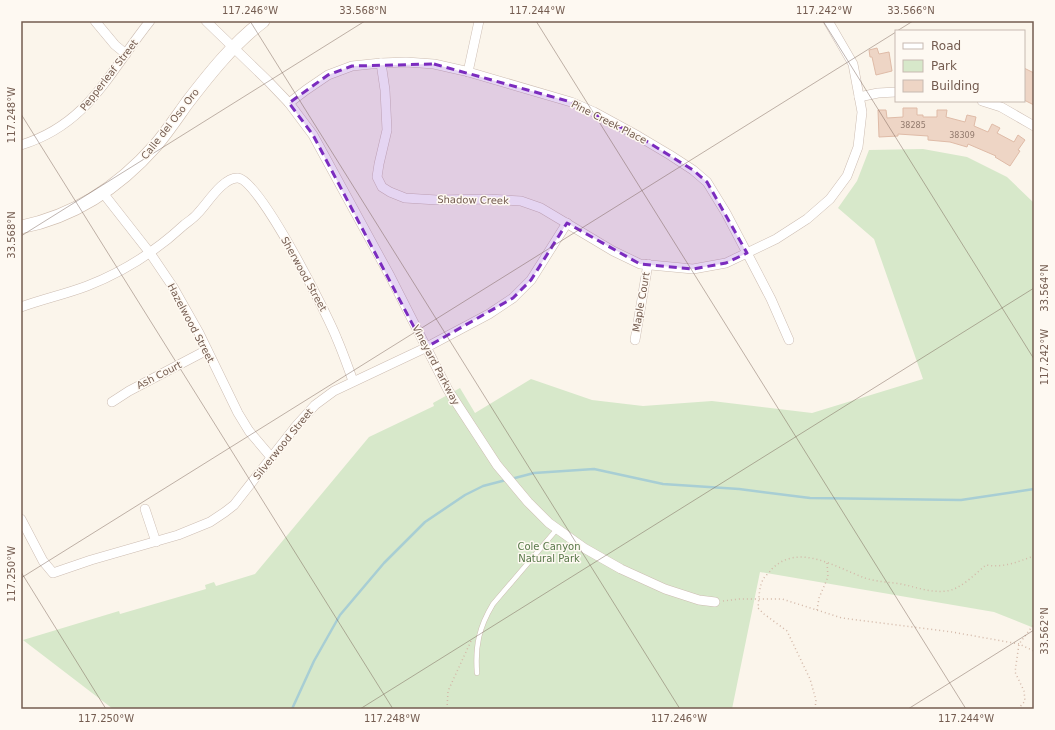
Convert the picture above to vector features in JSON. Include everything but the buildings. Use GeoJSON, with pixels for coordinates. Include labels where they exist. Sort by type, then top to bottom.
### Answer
{"type":"FeatureCollection","features":[{"type":"Feature","properties":{"kind":"main road","name":"Calle del Oso Oro"},"geometry":{"type":"LineString","coordinates":[[21,227],[41,223],[63,215],[103,193],[124,178],[157,144],[205,80],[234,47],[263,21]]}},
{"type":"Feature","properties":{"kind":"street"},"geometry":{"type":"LineString","coordinates":[[95,21],[115,45],[126,54]]}},
{"type":"Feature","properties":{"kind":"street","name":"Pepperleaf Street"},"geometry":{"type":"LineString","coordinates":[[21,145],[53,132],[81,112],[105,84],[150,21]]}},
{"type":"Feature","properties":{"kind":"street","name":"Vineyard Parkway"},"geometry":{"type":"LineString","coordinates":[[206,21],[289,103],[313,135],[390,276],[425,348],[448,390],[482,444],[497,465],[528,502],[557,529],[584,548],[621,569],[665,588],[699,600],[715,602]]}},
{"type":"Feature","properties":{"kind":"street"},"geometry":{"type":"LineString","coordinates":[[468,72],[479,21]]}},
{"type":"Feature","properties":{"kind":"street","name":"Shadow Creek"},"geometry":{"type":"LineString","coordinates":[[381,63],[385,90],[387,130],[377,177],[382,187],[405,198],[521,201],[541,208],[613,251],[640,264],[693,269],[726,263],[776,239],[807,219],[830,199],[847,176],[858,146],[862,112],[853,64],[828,21]]}},
{"type":"Feature","properties":{"kind":"street","name":"Pine Creek Place"},"geometry":{"type":"LineString","coordinates":[[289,103],[328,75],[352,66],[381,63],[434,64],[468,72],[571,102],[594,112],[638,136],[693,170],[707,182],[726,213],[771,299],[789,340]]}},
{"type":"Feature","properties":{"kind":"street"},"geometry":{"type":"LineString","coordinates":[[859,98],[895,92]]}},
{"type":"Feature","properties":{"kind":"street"},"geometry":{"type":"LineString","coordinates":[[985,102],[1001,107],[1034,126]]}},
{"type":"Feature","properties":{"kind":"street","name":"Sherwood Street"},"geometry":{"type":"LineString","coordinates":[[150,253],[166,243],[197,214],[227,181],[237,178],[245,181],[274,219],[326,315],[353,381]]}},
{"type":"Feature","properties":{"kind":"street","name":"Hazelwood Street"},"geometry":{"type":"LineString","coordinates":[[103,193],[150,253],[173,287],[199,333],[248,431],[271,457]]}},
{"type":"Feature","properties":{"kind":"street","name":"Silverwood Street"},"geometry":{"type":"LineString","coordinates":[[21,519],[42,561],[53,573],[91,560],[156,542],[210,522],[234,505],[296,426],[315,405],[334,391],[425,348],[489,314],[513,298],[531,280],[567,224]]}},
{"type":"Feature","properties":{"kind":"street"},"geometry":{"type":"LineString","coordinates":[[21,307],[106,278],[150,253]]}},
{"type":"Feature","properties":{"kind":"street","name":"Maple Court"},"geometry":{"type":"LineString","coordinates":[[634,340],[648,264]]}},
{"type":"Feature","properties":{"kind":"street","name":"Ash Court"},"geometry":{"type":"LineString","coordinates":[[112,402],[129,391],[207,350]]}},
{"type":"Feature","properties":{"kind":"street"},"geometry":{"type":"LineString","coordinates":[[145,509],[156,542]]}},
{"type":"Feature","properties":{"kind":"lane"},"geometry":{"type":"LineString","coordinates":[[477,673],[476,653],[480,631],[485,617],[493,604],[557,529]]}},
{"type":"Feature","properties":{"kind":"path"},"geometry":{"type":"LineString","coordinates":[[815,709],[816,700],[810,679],[787,631],[758,608],[758,599],[763,579],[775,566],[788,558],[808,557],[880,582],[902,584],[926,591],[947,591],[966,582],[986,565],[998,567],[1034,556]]}},
{"type":"Feature","properties":{"kind":"path"},"geometry":{"type":"LineString","coordinates":[[817,610],[819,598],[828,577],[827,563]]}},
{"type":"Feature","properties":{"kind":"path"},"geometry":{"type":"LineString","coordinates":[[715,602],[739,599],[782,600],[842,618],[952,632],[1019,644],[1034,651]]}},
{"type":"Feature","properties":{"kind":"path"},"geometry":{"type":"LineString","coordinates":[[1018,709],[1025,701],[1024,691],[1015,672],[1019,644],[1034,624]]}},
{"type":"Feature","properties":{"kind":"path"},"geometry":{"type":"LineString","coordinates":[[447,709],[448,691],[471,641]]}},
{"type":"Feature","properties":{"kind":"highlighted area"},"geometry":{"type":"Polygon","coordinates":[[[434,64],[571,102],[638,136],[693,170],[707,182],[747,253],[726,263],[693,269],[640,264],[567,223],[531,280],[513,298],[425,348],[313,135],[289,103],[328,75],[352,66],[434,64]]]}},
{"type":"Feature","properties":{"kind":"green space","name":"Cole Canyon Natural Park"},"geometry":{"type":"Polygon","coordinates":[[[923,149],[967,157],[1007,177],[1034,203],[1034,628],[994,612],[760,572],[732,709],[113,709],[23,640],[119,611],[120,614],[206,589],[205,585],[214,582],[216,586],[255,574],[369,437],[434,406],[433,403],[460,388],[475,413],[531,379],[592,400],[643,406],[712,401],[812,413],[923,379],[874,239],[838,208],[857,181],[869,150],[923,149]]]}},
{"type":"Feature","properties":{"kind":"waterway"},"geometry":{"type":"LineString","coordinates":[[511,479],[534,473],[594,469],[663,484],[739,489],[810,498],[961,500],[1034,489]]}},
{"type":"Feature","properties":{"kind":"waterway"},"geometry":{"type":"LineString","coordinates":[[292,709],[314,661],[340,615],[384,563],[425,522],[465,495],[483,486],[506,480]]}}]}
